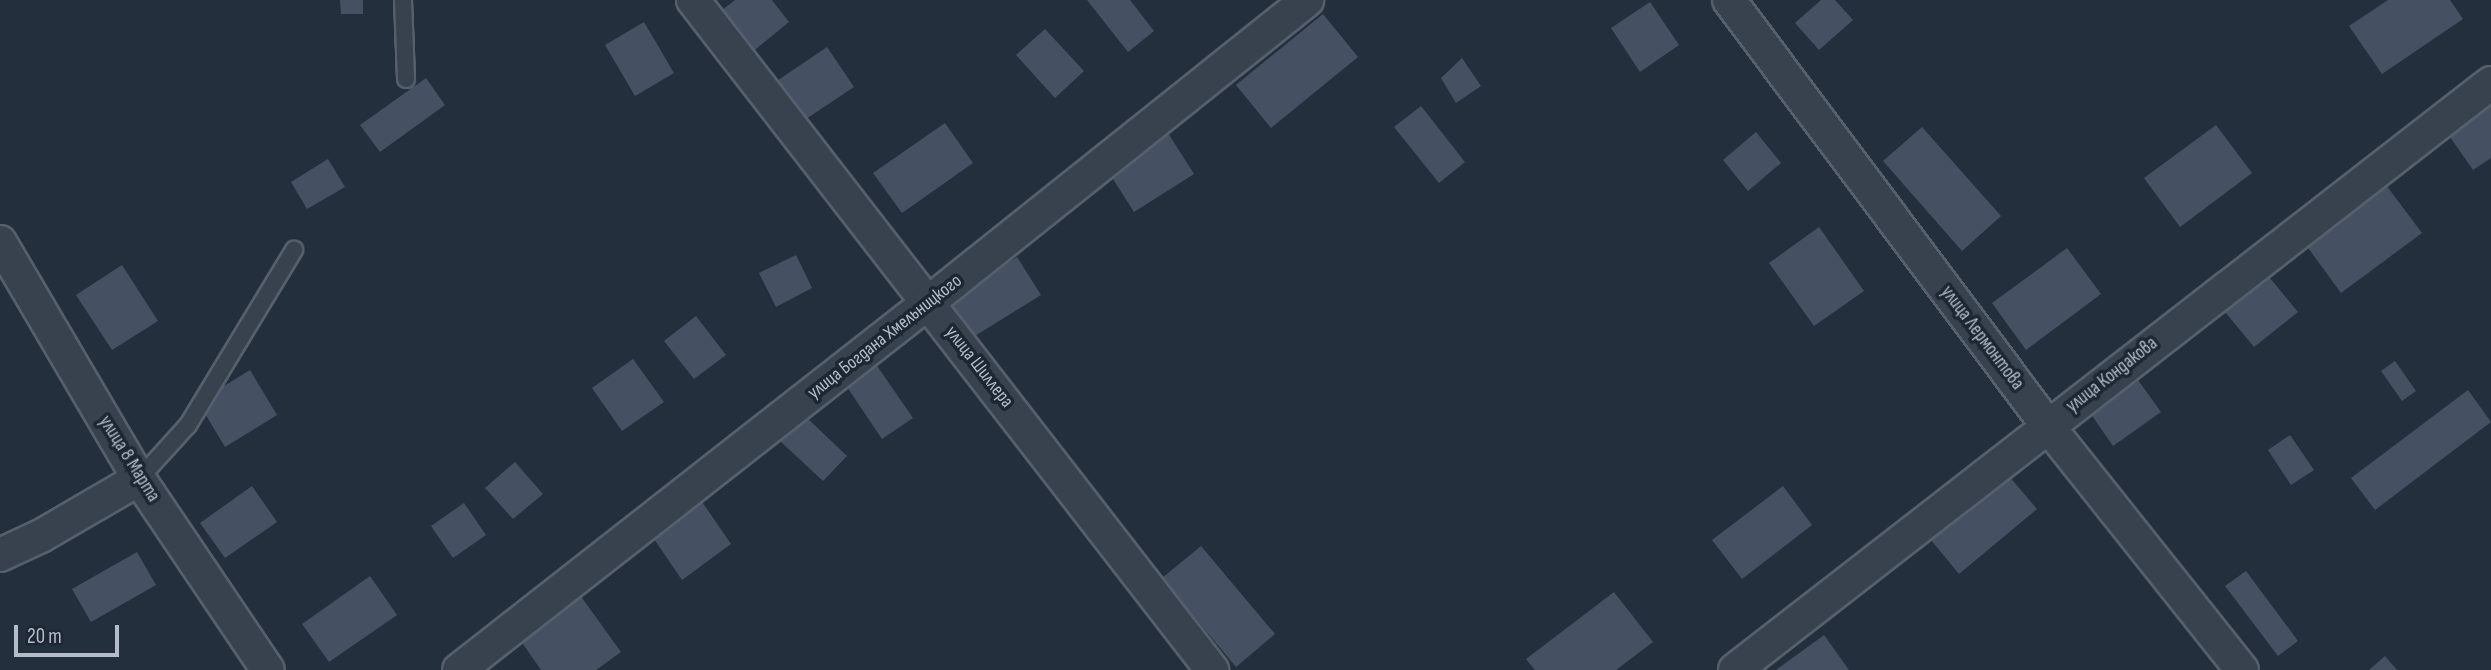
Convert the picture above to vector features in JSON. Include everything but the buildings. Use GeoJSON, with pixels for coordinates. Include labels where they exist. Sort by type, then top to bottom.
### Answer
{"type":"FeatureCollection","features":[{"type":"Feature","properties":{"kind":"street","name":"улица Шиллера"},"geometry":{"type":"LineString","coordinates":[[693,0],[1212,670]]}},
{"type":"Feature","properties":{"kind":"street","name":"улица Богдана Хмельницкого"},"geometry":{"type":"LineString","coordinates":[[459,670],[929,302],[1307,0]]}},
{"type":"Feature","properties":{"kind":"street","name":"улица Лермонтова"},"geometry":{"type":"LineString","coordinates":[[1729,0],[2047,425],[2242,670]]}},
{"type":"Feature","properties":{"kind":"street","name":"улица Кондакова"},"geometry":{"type":"LineString","coordinates":[[1735,670],[2047,425],[2491,83]]}},
{"type":"Feature","properties":{"kind":"street","name":"улица 8 Марта"},"geometry":{"type":"LineString","coordinates":[[0,242],[139,479],[268,670]]}},
{"type":"Feature","properties":{"kind":"street"},"geometry":{"type":"LineString","coordinates":[[0,555],[41,536],[139,479]]}},
{"type":"Feature","properties":{"kind":"lane"},"geometry":{"type":"LineString","coordinates":[[403,0],[406,79]]}},
{"type":"Feature","properties":{"kind":"lane"},"geometry":{"type":"LineString","coordinates":[[139,479],[188,425],[294,250]]}}]}
